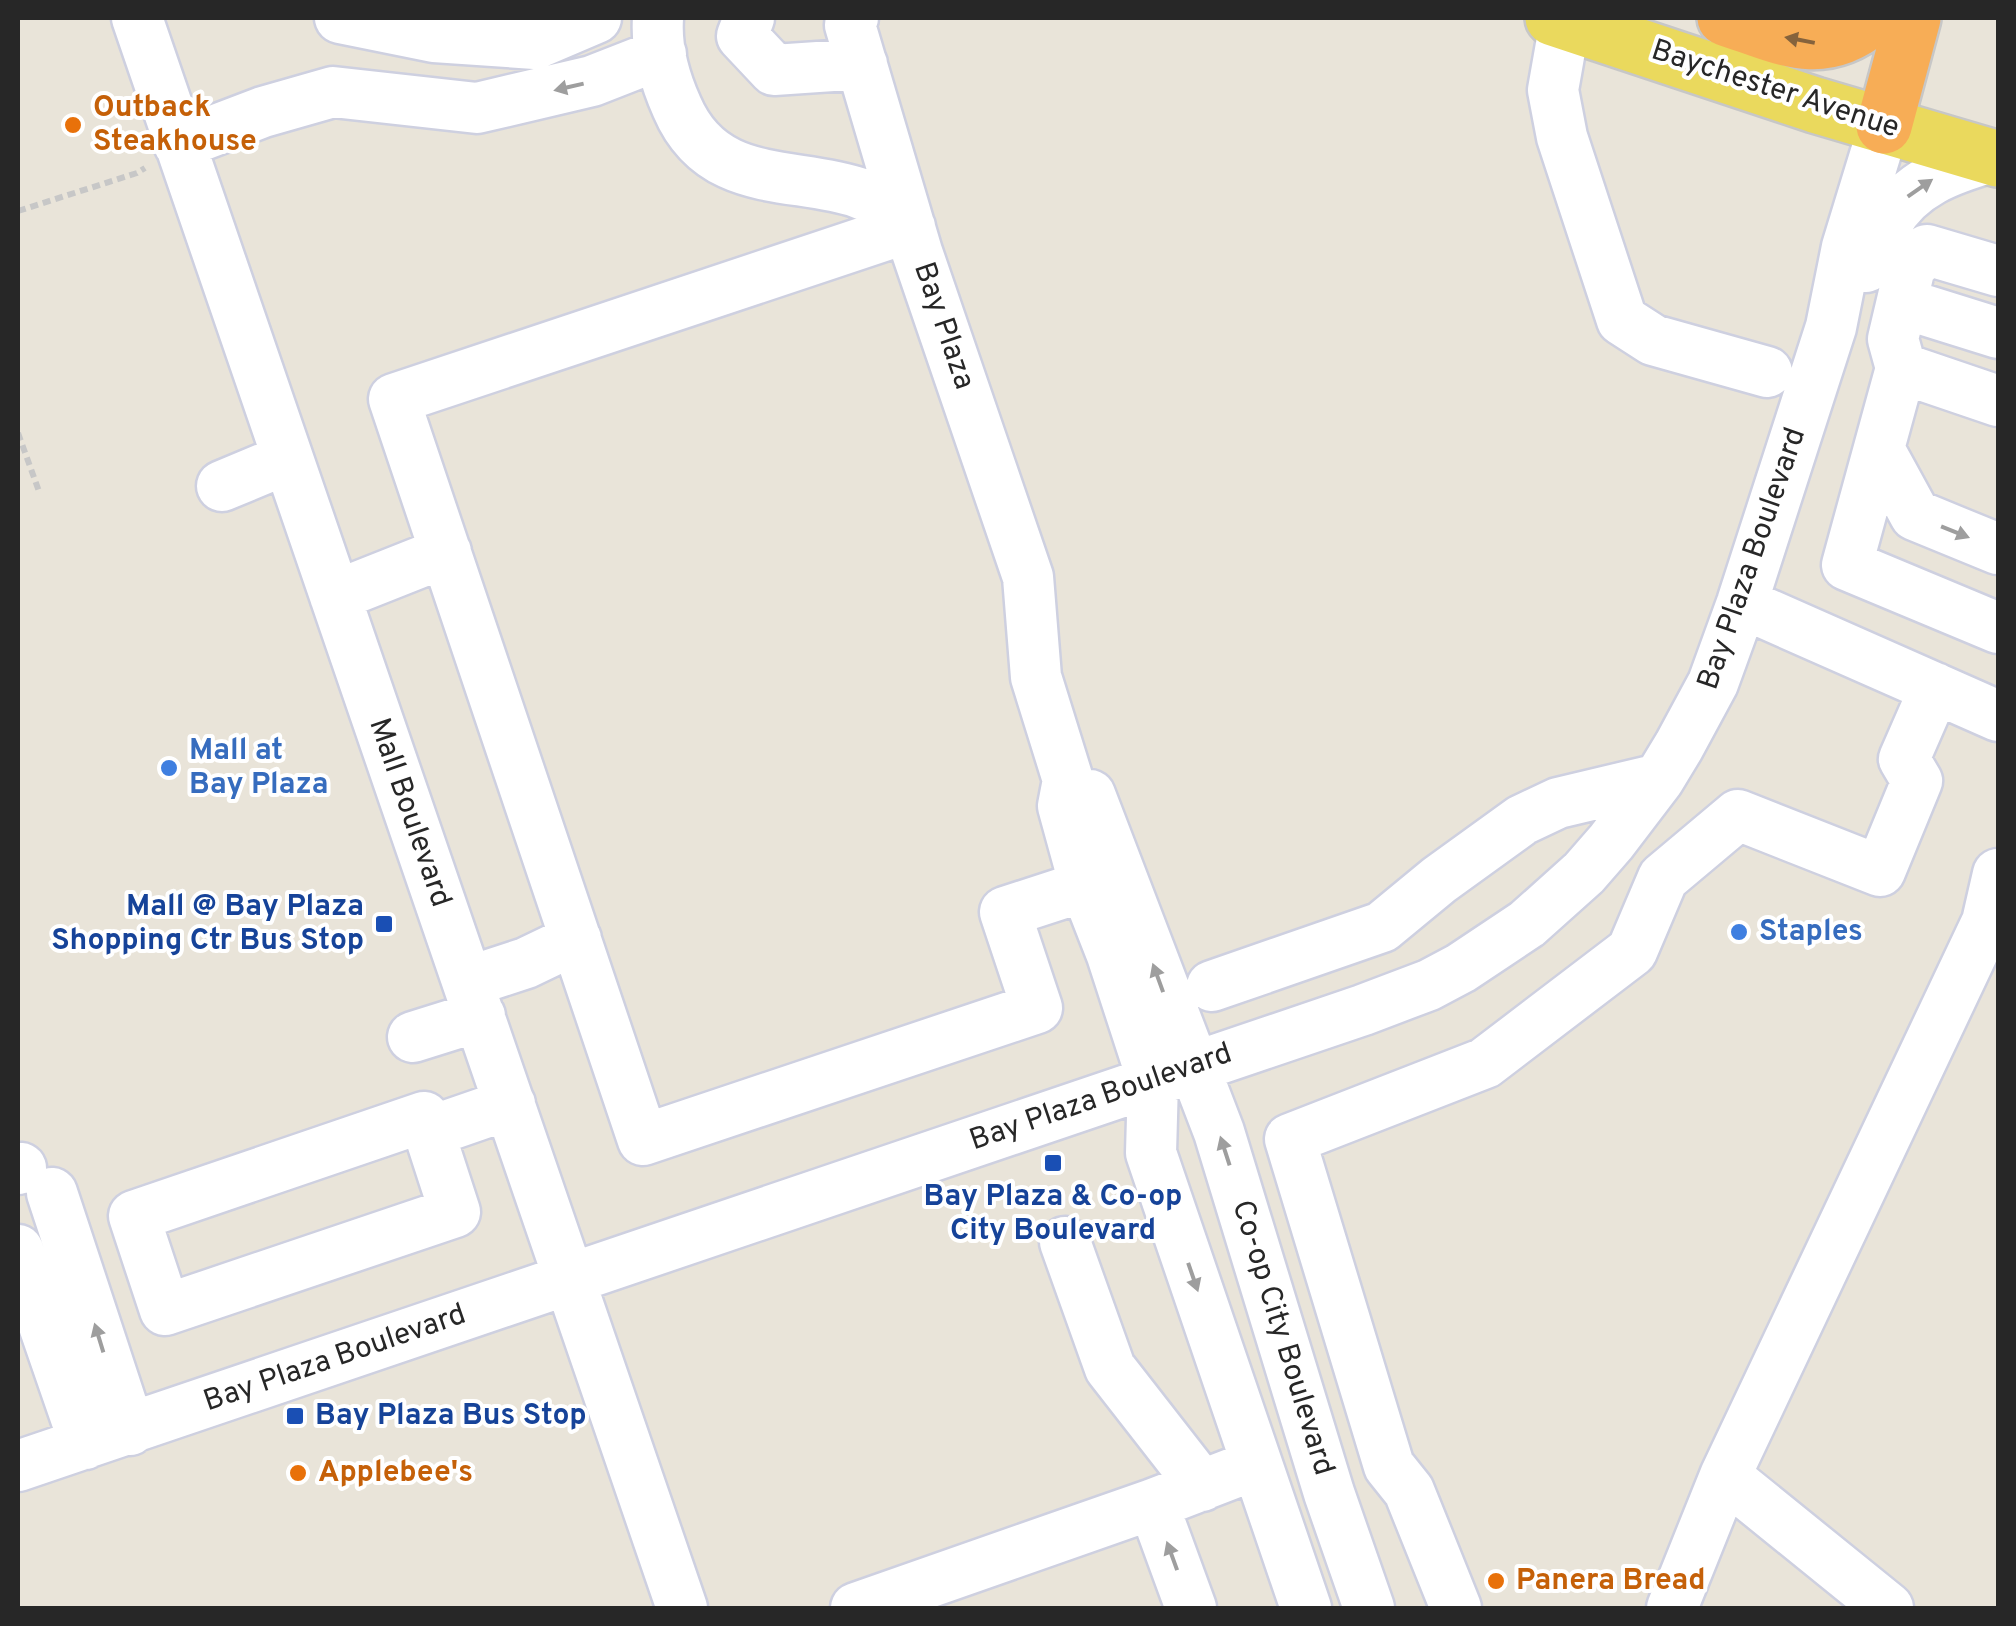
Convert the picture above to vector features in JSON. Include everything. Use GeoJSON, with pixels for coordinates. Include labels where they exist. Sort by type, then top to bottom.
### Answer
{"type":"FeatureCollection","features":[{"type":"Feature","properties":{"kind":"highway"},"geometry":{"type":"LineString","coordinates":[[1725,18],[1816,44],[1847,34],[1872,18]]}},
{"type":"Feature","properties":{"kind":"highway"},"geometry":{"type":"LineString","coordinates":[[1884,126],[1913,18]]}},
{"type":"Feature","properties":{"kind":"main road","name":"Baychester Avenue"},"geometry":{"type":"LineString","coordinates":[[1559,20],[1995,158]]}},
{"type":"Feature","properties":{"kind":"street","name":"Mall Boulevard"},"geometry":{"type":"LineString","coordinates":[[136,18],[570,1280],[683,1575]]}},
{"type":"Feature","properties":{"kind":"street"},"geometry":{"type":"LineString","coordinates":[[340,18],[434,38],[535,44],[596,18]]}},
{"type":"Feature","properties":{"kind":"street"},"geometry":{"type":"LineString","coordinates":[[434,38],[495,18]]}},
{"type":"Feature","properties":{"kind":"street"},"geometry":{"type":"LineString","coordinates":[[748,18],[742,36],[774,70],[857,41],[910,227],[394,399],[644,1140],[1037,1008],[1005,912],[1085,886]]}},
{"type":"Feature","properties":{"kind":"street"},"geometry":{"type":"LineString","coordinates":[[1559,20],[1553,90],[1559,122],[1622,320],[1652,340],[1767,372]]}},
{"type":"Feature","properties":{"kind":"street"},"geometry":{"type":"LineString","coordinates":[[179,144],[263,112],[333,92],[477,108],[592,81],[659,36]]}},
{"type":"Feature","properties":{"kind":"street","name":"Bay Plaza"},"geometry":{"type":"LineString","coordinates":[[659,36],[681,117],[706,152],[744,170],[849,190],[897,211],[910,227],[1028,578],[1036,676],[1068,780],[1063,806],[1085,886],[1118,973],[1175,1074]]}},
{"type":"Feature","properties":{"kind":"street","name":"Bay Plaza Boulevard"},"geometry":{"type":"LineString","coordinates":[[18,1466],[1429,985],[1495,948],[1528,924],[1584,872],[1659,778],[1713,683],[1830,327],[1847,247],[1884,126]]}},
{"type":"Feature","properties":{"kind":"street","name":"Bay Plaza Boulevard"},"geometry":{"type":"LineString","coordinates":[[1830,327],[1885,227],[1910,194],[1942,173],[1995,158]]}},
{"type":"Feature","properties":{"kind":"street"},"geometry":{"type":"LineString","coordinates":[[1998,271],[1928,250],[1910,268],[1892,339],[1902,368],[1847,565],[1998,628]]}},
{"type":"Feature","properties":{"kind":"street"},"geometry":{"type":"LineString","coordinates":[[1902,302],[1998,332]]}},
{"type":"Feature","properties":{"kind":"street"},"geometry":{"type":"LineString","coordinates":[[1902,368],[1998,401]]}},
{"type":"Feature","properties":{"kind":"street"},"geometry":{"type":"LineString","coordinates":[[1880,452],[1915,516],[1998,549]]}},
{"type":"Feature","properties":{"kind":"street"},"geometry":{"type":"LineString","coordinates":[[222,486],[288,459]]}},
{"type":"Feature","properties":{"kind":"street"},"geometry":{"type":"LineString","coordinates":[[335,596],[446,552]]}},
{"type":"Feature","properties":{"kind":"street"},"geometry":{"type":"LineString","coordinates":[[1742,603],[1998,716]]}},
{"type":"Feature","properties":{"kind":"street"},"geometry":{"type":"LineString","coordinates":[[1456,1608],[1409,1491],[1388,1466],[1290,1139],[1485,1063],[1632,951],[1663,878],[1738,814],[1880,872],[1917,781],[1904,759],[1934,688]]}},
{"type":"Feature","properties":{"kind":"street"},"geometry":{"type":"LineString","coordinates":[[1212,986],[1382,928],[1438,880],[1522,820],[1558,803],[1659,778]]}},
{"type":"Feature","properties":{"kind":"street","name":"Bay Plaza"},"geometry":{"type":"LineString","coordinates":[[1068,780],[1090,794],[1173,1018],[1175,1074]]}},
{"type":"Feature","properties":{"kind":"street"},"geometry":{"type":"LineString","coordinates":[[1672,1608],[1725,1476],[1987,922],[1998,874]]}},
{"type":"Feature","properties":{"kind":"street"},"geometry":{"type":"LineString","coordinates":[[413,1036],[526,963],[576,939]]}},
{"type":"Feature","properties":{"kind":"street","name":"Co-op City Boulevard"},"geometry":{"type":"LineString","coordinates":[[1175,1074],[1151,1153],[1306,1608]]}},
{"type":"Feature","properties":{"kind":"street","name":"Co-op City Boulevard"},"geometry":{"type":"LineString","coordinates":[[1175,1074],[1270,1293],[1329,1493],[1369,1608]]}},
{"type":"Feature","properties":{"kind":"street"},"geometry":{"type":"LineString","coordinates":[[429,1132],[510,1104]]}},
{"type":"Feature","properties":{"kind":"street"},"geometry":{"type":"LineString","coordinates":[[424,1118],[429,1132],[455,1212],[165,1310],[134,1216],[424,1118]]}},
{"type":"Feature","properties":{"kind":"street"},"geometry":{"type":"LineString","coordinates":[[30,1177],[107,1437]]}},
{"type":"Feature","properties":{"kind":"street"},"geometry":{"type":"LineString","coordinates":[[1065,1242],[1121,1406],[1202,1486]]}},
{"type":"Feature","properties":{"kind":"street"},"geometry":{"type":"LineString","coordinates":[[18,1250],[107,1437]]}},
{"type":"Feature","properties":{"kind":"street"},"geometry":{"type":"LineString","coordinates":[[856,1608],[962,1590],[1153,1504],[1257,1464]]}},
{"type":"Feature","properties":{"kind":"street"},"geometry":{"type":"LineString","coordinates":[[1329,1493],[1388,1466]]}},
{"type":"Feature","properties":{"kind":"street"},"geometry":{"type":"LineString","coordinates":[[1725,1476],[1888,1608]]}},
{"type":"Feature","properties":{"kind":"street"},"geometry":{"type":"LineString","coordinates":[[1153,1504],[1190,1608]]}},
{"type":"Feature","properties":{"kind":"path"},"geometry":{"type":"LineString","coordinates":[[18,211],[137,174],[179,144]]}},
{"type":"Feature","properties":{"kind":"path"},"geometry":{"type":"LineString","coordinates":[[18,433],[40,494]]}},
{"type":"Feature","properties":{"kind":"place","name":"Outback Steakhouse"},"geometry":{"type":"Point","coordinates":[73,125]}},
{"type":"Feature","properties":{"kind":"place","name":"Mall at Bay Plaza"},"geometry":{"type":"Point","coordinates":[169,768]}},
{"type":"Feature","properties":{"kind":"place","name":"Mall @ Bay Plaza Shopping Ctr Bus Stop"},"geometry":{"type":"Point","coordinates":[384,924]}},
{"type":"Feature","properties":{"kind":"place","name":"Staples"},"geometry":{"type":"Point","coordinates":[1739,932]}},
{"type":"Feature","properties":{"kind":"place","name":"Bay Plaza & Co-op City Boulevard"},"geometry":{"type":"Point","coordinates":[1053,1163]}},
{"type":"Feature","properties":{"kind":"place","name":"Bay Plaza Bus Stop"},"geometry":{"type":"Point","coordinates":[295,1416]}},
{"type":"Feature","properties":{"kind":"place","name":"Applebee's"},"geometry":{"type":"Point","coordinates":[298,1473]}},
{"type":"Feature","properties":{"kind":"place","name":"Panera Bread"},"geometry":{"type":"Point","coordinates":[1496,1581]}}]}
